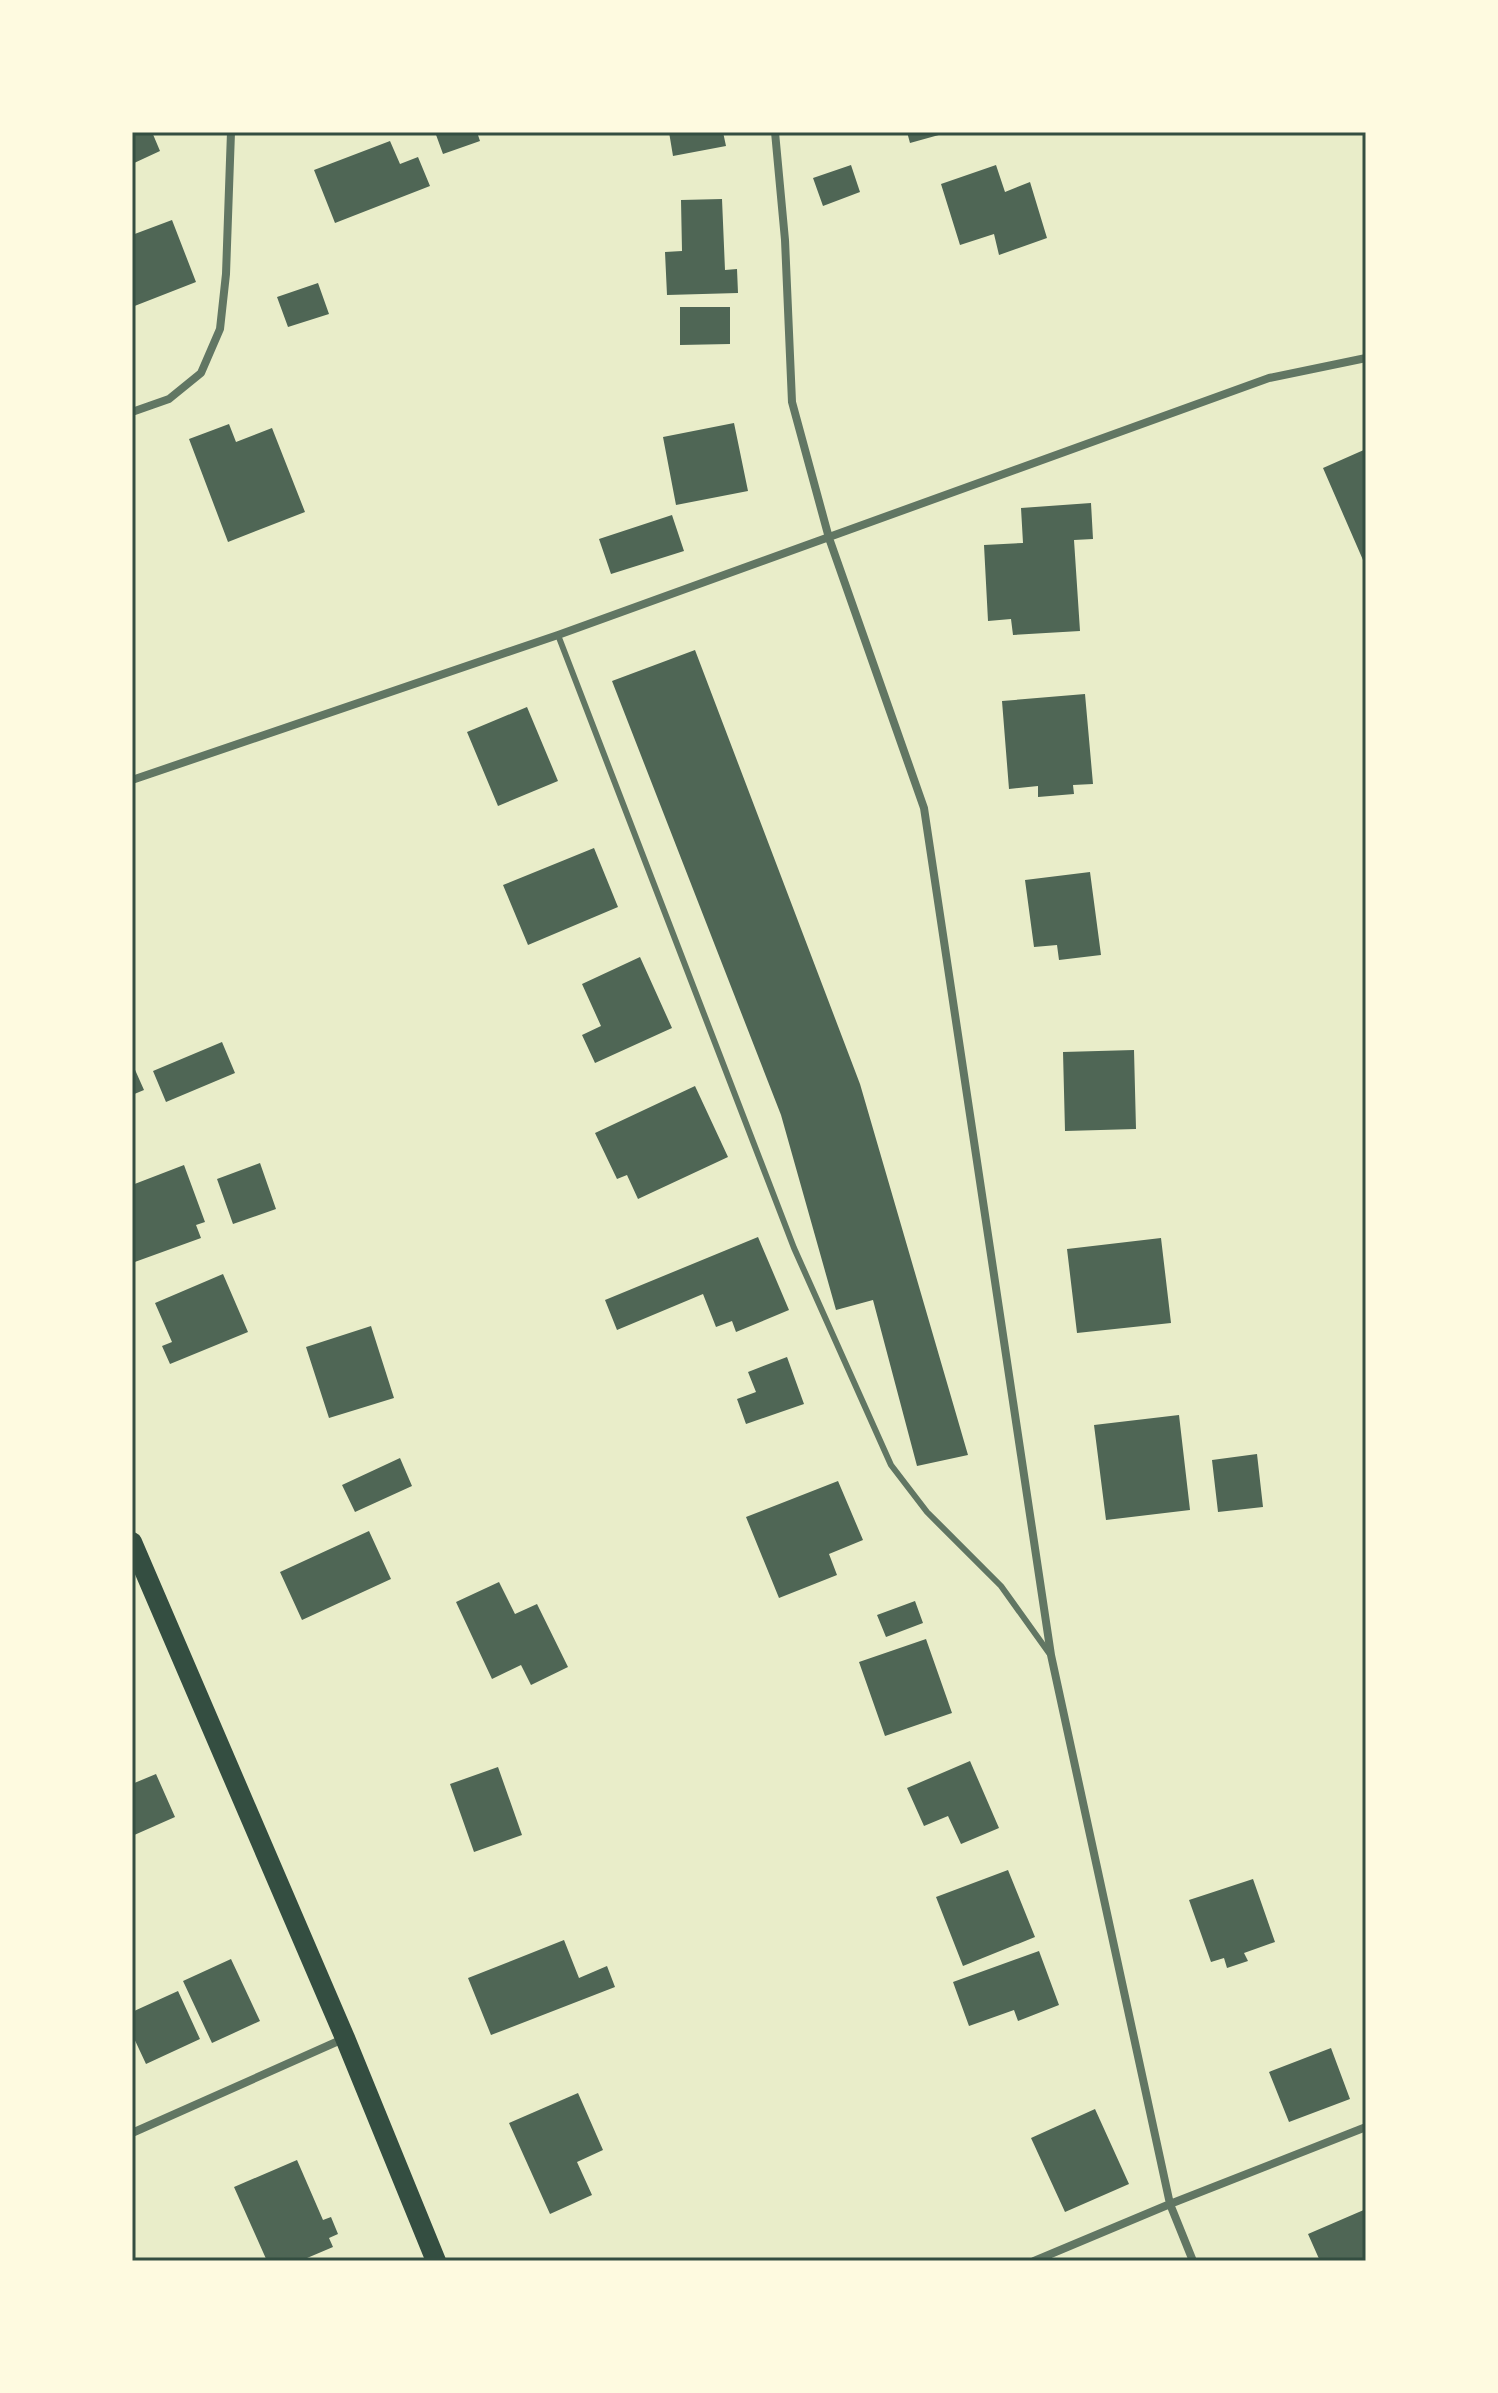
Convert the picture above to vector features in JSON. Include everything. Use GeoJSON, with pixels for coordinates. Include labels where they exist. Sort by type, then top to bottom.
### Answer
{"type":"FeatureCollection","features":[{"type":"Feature","properties":{"kind":"main road"},"geometry":{"type":"LineString","coordinates":[[132,1542],[345,2038],[436,2261]]}},
{"type":"Feature","properties":{"kind":"street"},"geometry":{"type":"LineString","coordinates":[[132,412],[169,399],[201,373],[220,329],[226,274],[231,132]]}},
{"type":"Feature","properties":{"kind":"street"},"geometry":{"type":"LineString","coordinates":[[775,132],[785,240],[792,402],[829,538],[924,808],[1051,1655],[1170,2204],[1193,2261]]}},
{"type":"Feature","properties":{"kind":"street"},"geometry":{"type":"LineString","coordinates":[[132,780],[558,635],[1269,378],[1366,358]]}},
{"type":"Feature","properties":{"kind":"street"},"geometry":{"type":"LineString","coordinates":[[132,2133],[345,2038]]}},
{"type":"Feature","properties":{"kind":"street"},"geometry":{"type":"LineString","coordinates":[[1034,2261],[1366,2127]]}},
{"type":"Feature","properties":{"kind":"lane"},"geometry":{"type":"LineString","coordinates":[[558,635],[794,1248],[891,1465],[927,1512],[1001,1586],[1051,1655]]}},
{"type":"Feature","properties":{"kind":"building"},"geometry":{"type":"Polygon","coordinates":[[[132,132],[152,132],[160,151],[132,164],[132,132]]]}},
{"type":"Feature","properties":{"kind":"building"},"geometry":{"type":"Polygon","coordinates":[[[435,132],[477,132],[480,141],[443,154],[435,132]]]}},
{"type":"Feature","properties":{"kind":"building"},"geometry":{"type":"Polygon","coordinates":[[[669,132],[723,132],[726,146],[673,156],[669,132]]]}},
{"type":"Feature","properties":{"kind":"building"},"geometry":{"type":"Polygon","coordinates":[[[907,132],[946,132],[946,133],[910,143],[907,132]]]}},
{"type":"Feature","properties":{"kind":"building"},"geometry":{"type":"Polygon","coordinates":[[[390,141],[400,164],[418,157],[430,186],[335,223],[314,170],[390,141]]]}},
{"type":"Feature","properties":{"kind":"building"},"geometry":{"type":"Polygon","coordinates":[[[851,165],[860,192],[823,206],[813,178],[851,165]]]}},
{"type":"Feature","properties":{"kind":"building"},"geometry":{"type":"Polygon","coordinates":[[[996,165],[1005,192],[1030,182],[1047,238],[999,255],[994,234],[960,245],[941,184],[996,165]]]}},
{"type":"Feature","properties":{"kind":"building"},"geometry":{"type":"Polygon","coordinates":[[[722,199],[725,270],[737,269],[738,293],[667,295],[665,252],[682,251],[681,200],[722,199]]]}},
{"type":"Feature","properties":{"kind":"building"},"geometry":{"type":"Polygon","coordinates":[[[172,220],[196,282],[132,307],[132,235],[172,220]]]}},
{"type":"Feature","properties":{"kind":"building"},"geometry":{"type":"Polygon","coordinates":[[[318,283],[329,314],[288,327],[277,297],[318,283]]]}},
{"type":"Feature","properties":{"kind":"building"},"geometry":{"type":"Polygon","coordinates":[[[680,307],[730,307],[730,344],[680,345],[680,307]]]}},
{"type":"Feature","properties":{"kind":"building"},"geometry":{"type":"Polygon","coordinates":[[[734,423],[748,491],[676,505],[663,437],[734,423]]]}},
{"type":"Feature","properties":{"kind":"building"},"geometry":{"type":"Polygon","coordinates":[[[229,424],[236,442],[272,428],[305,512],[228,542],[189,439],[229,424]]]}},
{"type":"Feature","properties":{"kind":"building"},"geometry":{"type":"Polygon","coordinates":[[[1366,449],[1366,559],[1363,560],[1323,468],[1366,449]]]}},
{"type":"Feature","properties":{"kind":"building"},"geometry":{"type":"Polygon","coordinates":[[[1091,503],[1093,539],[1074,540],[1080,631],[1013,635],[1011,619],[988,621],[984,545],[1023,543],[1021,508],[1091,503]]]}},
{"type":"Feature","properties":{"kind":"building"},"geometry":{"type":"Polygon","coordinates":[[[672,515],[684,551],[611,574],[599,539],[672,515]]]}},
{"type":"Feature","properties":{"kind":"building"},"geometry":{"type":"Polygon","coordinates":[[[695,650],[860,1084],[968,1455],[917,1466],[873,1300],[836,1310],[781,1115],[612,681],[695,650]]]}},
{"type":"Feature","properties":{"kind":"building"},"geometry":{"type":"Polygon","coordinates":[[[1085,694],[1093,784],[1073,785],[1074,794],[1038,797],[1038,786],[1009,789],[1002,701],[1085,694]]]}},
{"type":"Feature","properties":{"kind":"building"},"geometry":{"type":"Polygon","coordinates":[[[527,707],[558,781],[498,806],[467,732],[527,707]]]}},
{"type":"Feature","properties":{"kind":"building"},"geometry":{"type":"Polygon","coordinates":[[[594,848],[618,907],[528,945],[503,885],[594,848]]]}},
{"type":"Feature","properties":{"kind":"building"},"geometry":{"type":"Polygon","coordinates":[[[1090,872],[1101,955],[1059,960],[1057,945],[1034,947],[1025,880],[1090,872]]]}},
{"type":"Feature","properties":{"kind":"building"},"geometry":{"type":"Polygon","coordinates":[[[640,957],[672,1028],[595,1063],[582,1035],[601,1026],[582,984],[640,957]]]}},
{"type":"Feature","properties":{"kind":"building"},"geometry":{"type":"Polygon","coordinates":[[[222,1042],[235,1073],[166,1102],[153,1071],[222,1042]]]}},
{"type":"Feature","properties":{"kind":"building"},"geometry":{"type":"Polygon","coordinates":[[[1134,1050],[1136,1129],[1065,1131],[1063,1052],[1134,1050]]]}},
{"type":"Feature","properties":{"kind":"building"},"geometry":{"type":"Polygon","coordinates":[[[132,1063],[144,1090],[132,1095],[132,1063]]]}},
{"type":"Feature","properties":{"kind":"building"},"geometry":{"type":"Polygon","coordinates":[[[695,1086],[728,1157],[638,1199],[627,1175],[617,1179],[595,1133],[695,1086]]]}},
{"type":"Feature","properties":{"kind":"building"},"geometry":{"type":"Polygon","coordinates":[[[260,1163],[276,1209],[233,1224],[217,1179],[260,1163]]]}},
{"type":"Feature","properties":{"kind":"building"},"geometry":{"type":"Polygon","coordinates":[[[184,1165],[205,1222],[196,1225],[201,1238],[132,1263],[132,1185],[184,1165]]]}},
{"type":"Feature","properties":{"kind":"building"},"geometry":{"type":"Polygon","coordinates":[[[758,1237],[789,1310],[736,1332],[732,1321],[716,1327],[703,1294],[617,1330],[605,1300],[758,1237]]]}},
{"type":"Feature","properties":{"kind":"building"},"geometry":{"type":"Polygon","coordinates":[[[1161,1238],[1171,1323],[1077,1333],[1067,1249],[1161,1238]]]}},
{"type":"Feature","properties":{"kind":"building"},"geometry":{"type":"Polygon","coordinates":[[[223,1274],[248,1332],[170,1364],[162,1346],[172,1342],[155,1303],[223,1274]]]}},
{"type":"Feature","properties":{"kind":"building"},"geometry":{"type":"Polygon","coordinates":[[[371,1326],[394,1398],[329,1418],[306,1347],[371,1326]]]}},
{"type":"Feature","properties":{"kind":"building"},"geometry":{"type":"Polygon","coordinates":[[[787,1357],[804,1404],[746,1424],[737,1399],[756,1392],[748,1372],[787,1357]]]}},
{"type":"Feature","properties":{"kind":"building"},"geometry":{"type":"Polygon","coordinates":[[[1179,1415],[1190,1510],[1106,1520],[1094,1425],[1179,1415]]]}},
{"type":"Feature","properties":{"kind":"building"},"geometry":{"type":"Polygon","coordinates":[[[1257,1454],[1263,1507],[1218,1512],[1212,1460],[1257,1454]]]}},
{"type":"Feature","properties":{"kind":"building"},"geometry":{"type":"Polygon","coordinates":[[[400,1458],[412,1486],[355,1512],[342,1485],[400,1458]]]}},
{"type":"Feature","properties":{"kind":"building"},"geometry":{"type":"Polygon","coordinates":[[[838,1481],[863,1540],[829,1554],[837,1575],[779,1598],[746,1517],[838,1481]]]}},
{"type":"Feature","properties":{"kind":"building"},"geometry":{"type":"Polygon","coordinates":[[[369,1531],[391,1579],[302,1620],[280,1572],[369,1531]]]}},
{"type":"Feature","properties":{"kind":"building"},"geometry":{"type":"Polygon","coordinates":[[[499,1582],[515,1614],[537,1604],[568,1667],[531,1685],[521,1665],[492,1679],[456,1602],[499,1582]]]}},
{"type":"Feature","properties":{"kind":"building"},"geometry":{"type":"Polygon","coordinates":[[[915,1601],[923,1623],[886,1637],[877,1615],[915,1601]]]}},
{"type":"Feature","properties":{"kind":"building"},"geometry":{"type":"Polygon","coordinates":[[[926,1639],[952,1713],[885,1736],[859,1662],[926,1639]]]}},
{"type":"Feature","properties":{"kind":"building"},"geometry":{"type":"Polygon","coordinates":[[[970,1761],[999,1828],[961,1844],[948,1816],[924,1826],[907,1788],[970,1761]]]}},
{"type":"Feature","properties":{"kind":"building"},"geometry":{"type":"Polygon","coordinates":[[[498,1767],[522,1835],[474,1852],[450,1784],[498,1767]]]}},
{"type":"Feature","properties":{"kind":"building"},"geometry":{"type":"Polygon","coordinates":[[[156,1774],[175,1817],[132,1836],[132,1784],[156,1774]]]}},
{"type":"Feature","properties":{"kind":"building"},"geometry":{"type":"Polygon","coordinates":[[[1008,1870],[1035,1937],[963,1966],[936,1897],[1008,1870]]]}},
{"type":"Feature","properties":{"kind":"building"},"geometry":{"type":"Polygon","coordinates":[[[1253,1879],[1275,1942],[1244,1953],[1248,1961],[1227,1968],[1224,1958],[1211,1962],[1189,1900],[1253,1879]]]}},
{"type":"Feature","properties":{"kind":"building"},"geometry":{"type":"Polygon","coordinates":[[[564,1940],[579,1978],[607,1966],[615,1987],[491,2035],[468,1978],[564,1940]]]}},
{"type":"Feature","properties":{"kind":"building"},"geometry":{"type":"Polygon","coordinates":[[[1039,1951],[1059,2005],[1018,2021],[1014,2010],[969,2026],[953,1982],[1039,1951]]]}},
{"type":"Feature","properties":{"kind":"building"},"geometry":{"type":"Polygon","coordinates":[[[231,1959],[260,2021],[212,2043],[183,1981],[231,1959]]]}},
{"type":"Feature","properties":{"kind":"building"},"geometry":{"type":"Polygon","coordinates":[[[178,1991],[200,2039],[146,2064],[132,2034],[132,2012],[178,1991]]]}},
{"type":"Feature","properties":{"kind":"building"},"geometry":{"type":"Polygon","coordinates":[[[1331,2048],[1350,2099],[1289,2122],[1269,2072],[1331,2048]]]}},
{"type":"Feature","properties":{"kind":"building"},"geometry":{"type":"Polygon","coordinates":[[[578,2093],[603,2150],[577,2162],[592,2195],[550,2214],[509,2123],[578,2093]]]}},
{"type":"Feature","properties":{"kind":"building"},"geometry":{"type":"Polygon","coordinates":[[[1095,2109],[1129,2184],[1065,2212],[1031,2138],[1095,2109]]]}},
{"type":"Feature","properties":{"kind":"building"},"geometry":{"type":"Polygon","coordinates":[[[297,2160],[323,2220],[331,2217],[338,2234],[329,2238],[333,2247],[300,2261],[267,2261],[234,2187],[297,2160]]]}},
{"type":"Feature","properties":{"kind":"building"},"geometry":{"type":"Polygon","coordinates":[[[1366,2209],[1366,2261],[1320,2261],[1308,2234],[1366,2209]]]}}]}
